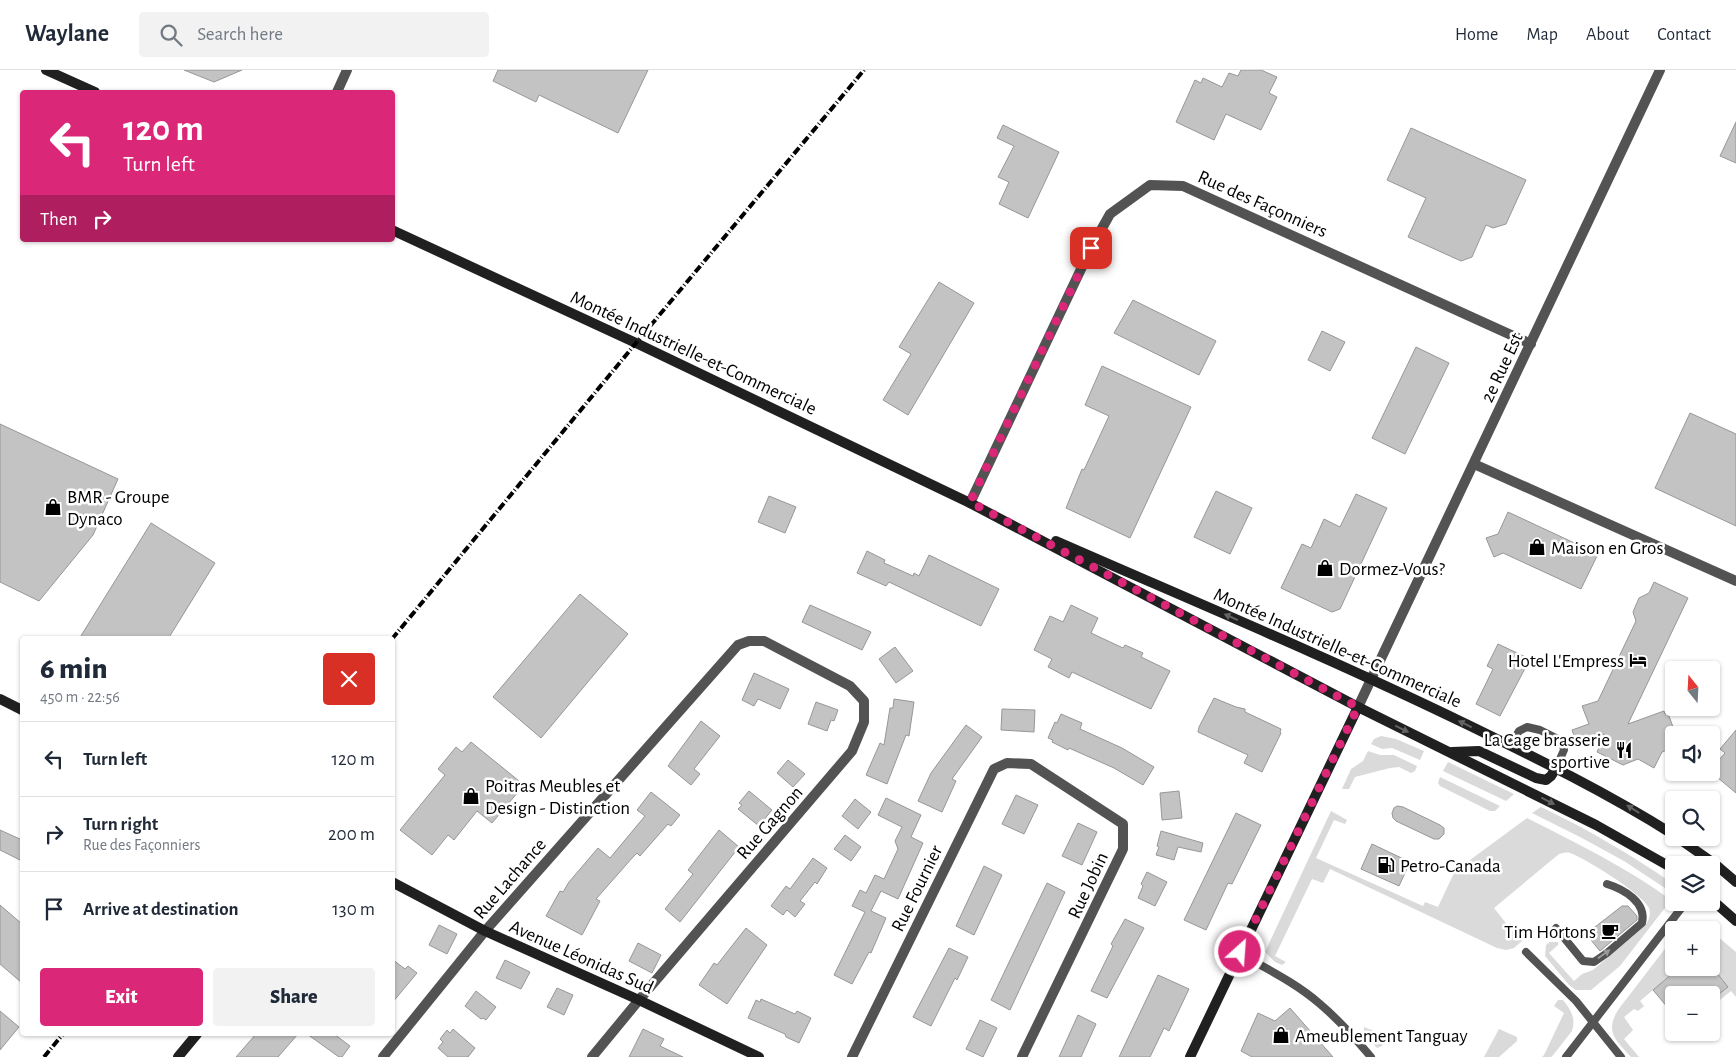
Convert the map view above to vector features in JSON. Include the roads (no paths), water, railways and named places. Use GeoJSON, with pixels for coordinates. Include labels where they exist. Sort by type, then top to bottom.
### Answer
{"type":"FeatureCollection","features":[{"type":"Feature","properties":{"kind":"main road"},"geometry":{"type":"LineString","coordinates":[[46,70],[91,90]]}},
{"type":"Feature","properties":{"kind":"main road","name":"Montée Industrielle-et-Commerciale"},"geometry":{"type":"LineString","coordinates":[[395,231],[970,502],[1358,707],[1596,825],[1665,864]]}},
{"type":"Feature","properties":{"kind":"main road","name":"Montée Industrielle-et-Commerciale"},"geometry":{"type":"LineString","coordinates":[[980,508],[1372,679],[1556,768],[1628,806],[1665,829]]}},
{"type":"Feature","properties":{"kind":"main road"},"geometry":{"type":"LineString","coordinates":[[1,701],[20,709]]}},
{"type":"Feature","properties":{"kind":"main road"},"geometry":{"type":"LineString","coordinates":[[1190,1057],[1358,707]]}},
{"type":"Feature","properties":{"kind":"main road"},"geometry":{"type":"LineString","coordinates":[[1450,752],[1479,751],[1536,778],[1546,780],[1556,768]]}},
{"type":"Feature","properties":{"kind":"main road"},"geometry":{"type":"LineString","coordinates":[[1688,846],[1700,856]]}},
{"type":"Feature","properties":{"kind":"main road"},"geometry":{"type":"LineString","coordinates":[[1720,871],[1736,882]]}},
{"type":"Feature","properties":{"kind":"main road","name":"Avenue Léonidas Sud"},"geometry":{"type":"LineString","coordinates":[[395,884],[485,931],[760,1057]]}},
{"type":"Feature","properties":{"kind":"main road"},"geometry":{"type":"LineString","coordinates":[[1720,907],[1736,921]]}},
{"type":"Feature","properties":{"kind":"main road"},"geometry":{"type":"LineString","coordinates":[[178,1057],[195,1036]]}},
{"type":"Feature","properties":{"kind":"street"},"geometry":{"type":"LineString","coordinates":[[338,90],[347,70]]}},
{"type":"Feature","properties":{"kind":"street","name":"2e Rue Est"},"geometry":{"type":"LineString","coordinates":[[1358,707],[1660,70]]}},
{"type":"Feature","properties":{"kind":"street","name":"Rue des Façonniers"},"geometry":{"type":"LineString","coordinates":[[970,502],[1091,248],[1110,214],[1150,185],[1183,186],[1531,344]]}},
{"type":"Feature","properties":{"kind":"street"},"geometry":{"type":"LineString","coordinates":[[1474,464],[1736,581]]}},
{"type":"Feature","properties":{"kind":"street","name":"Rue Gagnon"},"geometry":{"type":"LineString","coordinates":[[592,1057],[852,751],[864,722],[864,701],[850,686],[764,640],[749,641]]}},
{"type":"Feature","properties":{"kind":"street","name":"Rue Lachance"},"geometry":{"type":"LineString","coordinates":[[383,1057],[485,931],[738,645],[749,641]]}},
{"type":"Feature","properties":{"kind":"street","name":"Rue Fournier"},"geometry":{"type":"LineString","coordinates":[[852,1057],[994,769],[1007,762],[1031,764]]}},
{"type":"Feature","properties":{"kind":"street","name":"Rue Jobin"},"geometry":{"type":"LineString","coordinates":[[1022,1057],[1123,849],[1123,824],[1031,764]]}},
{"type":"Feature","properties":{"kind":"lane"},"geometry":{"type":"LineString","coordinates":[[1510,746],[1519,731],[1527,727],[1540,730],[1562,740],[1564,750],[1556,768]]}},
{"type":"Feature","properties":{"kind":"lane"},"geometry":{"type":"LineString","coordinates":[[1556,928],[1583,961],[1594,962],[1607,953],[1642,922],[1644,917],[1640,906],[1632,897],[1619,888],[1607,884]]}},
{"type":"Feature","properties":{"kind":"lane"},"geometry":{"type":"LineString","coordinates":[[1566,1057],[1679,911]]}},
{"type":"Feature","properties":{"kind":"lane"},"geometry":{"type":"LineString","coordinates":[[1240,952],[1285,979],[1319,1003],[1351,1034],[1371,1057]]}},
{"type":"Feature","properties":{"kind":"lane"},"geometry":{"type":"LineString","coordinates":[[1526,952],[1576,1001],[1621,1057]]}},
{"type":"Feature","properties":{"kind":"railway"},"geometry":{"type":"LineString","coordinates":[[394,636],[864,70]]}},
{"type":"Feature","properties":{"kind":"railway"},"geometry":{"type":"LineString","coordinates":[[44,1057],[61,1036]]}},
{"type":"Feature","properties":{"kind":"place","name":"BMR - Groupe Dynaco"},"geometry":{"type":"Point","coordinates":[53,507]}},
{"type":"Feature","properties":{"kind":"place","name":"Maison en Gros"},"geometry":{"type":"Point","coordinates":[1537,547]}},
{"type":"Feature","properties":{"kind":"place","name":"Dormez-Vous?"},"geometry":{"type":"Point","coordinates":[1325,568]}},
{"type":"Feature","properties":{"kind":"place","name":"Hotel L'Empress"},"geometry":{"type":"Point","coordinates":[1638,660]}},
{"type":"Feature","properties":{"kind":"place","name":"La Cage brasserie sportive"},"geometry":{"type":"Point","coordinates":[1624,750]}},
{"type":"Feature","properties":{"kind":"place","name":"Poitras Meubles et Design - Distinction"},"geometry":{"type":"Point","coordinates":[471,796]}},
{"type":"Feature","properties":{"kind":"place","name":"Petro-Canada"},"geometry":{"type":"Point","coordinates":[1386,865]}},
{"type":"Feature","properties":{"kind":"place","name":"Tim Hortons"},"geometry":{"type":"Point","coordinates":[1610,931]}},
{"type":"Feature","properties":{"kind":"place","name":"Ameublement Tanguay"},"geometry":{"type":"Point","coordinates":[1281,1035]}}]}
